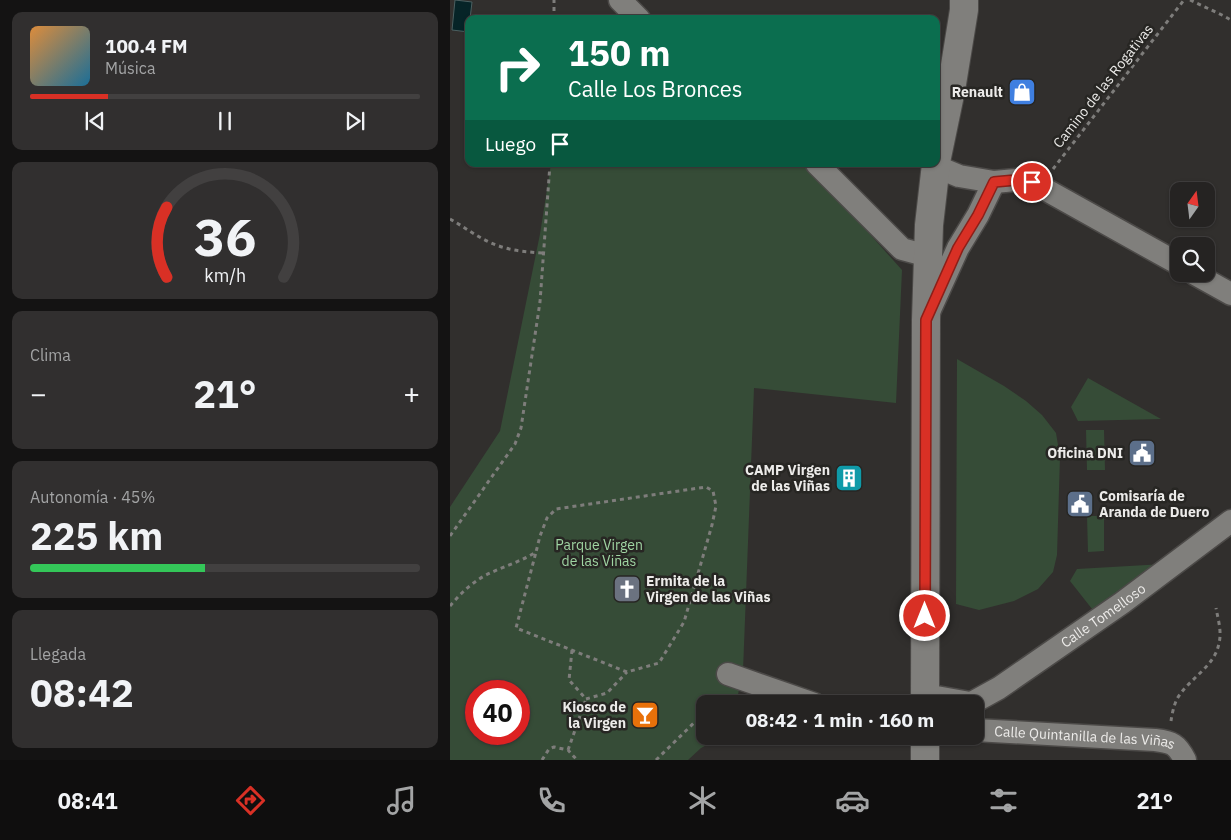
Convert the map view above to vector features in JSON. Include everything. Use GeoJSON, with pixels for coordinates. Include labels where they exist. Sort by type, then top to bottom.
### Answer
{"type":"FeatureCollection","features":[{"type":"Feature","properties":{"kind":"street"},"geometry":{"type":"LineString","coordinates":[[620,0],[635,15]]}},
{"type":"Feature","properties":{"kind":"street"},"geometry":{"type":"LineString","coordinates":[[940,144],[951,90],[964,0]]}},
{"type":"Feature","properties":{"kind":"street"},"geometry":{"type":"LineString","coordinates":[[951,90],[980,0]]}},
{"type":"Feature","properties":{"kind":"street"},"geometry":{"type":"LineString","coordinates":[[940,166],[959,176],[994,182],[1016,180],[1032,182],[1170,259]]}},
{"type":"Feature","properties":{"kind":"street"},"geometry":{"type":"LineString","coordinates":[[820,167],[902,249],[928,256]]}},
{"type":"Feature","properties":{"kind":"street"},"geometry":{"type":"LineString","coordinates":[[925,695],[926,320],[929,225],[936,167]]}},
{"type":"Feature","properties":{"kind":"street"},"geometry":{"type":"LineString","coordinates":[[926,320],[958,248],[978,215],[994,182]]}},
{"type":"Feature","properties":{"kind":"street"},"geometry":{"type":"LineString","coordinates":[[1209,282],[1231,294]]}},
{"type":"Feature","properties":{"kind":"street","name":"Calle Tomelloso"},"geometry":{"type":"LineString","coordinates":[[984,696],[998,688],[1114,608],[1231,521]]}},
{"type":"Feature","properties":{"kind":"street"},"geometry":{"type":"LineString","coordinates":[[728,674],[788,695]]}},
{"type":"Feature","properties":{"kind":"street","name":"Calle Quintanilla de las Viñas"},"geometry":{"type":"LineString","coordinates":[[984,730],[1169,742],[1177,746],[1185,760]]}},
{"type":"Feature","properties":{"kind":"street"},"geometry":{"type":"LineString","coordinates":[[924,760],[925,745]]}},
{"type":"Feature","properties":{"kind":"path"},"geometry":{"type":"LineString","coordinates":[[554,0],[554,15]]}},
{"type":"Feature","properties":{"kind":"path","name":"Camino de las Rogativas"},"geometry":{"type":"LineString","coordinates":[[1042,187],[1054,166],[1184,0]]}},
{"type":"Feature","properties":{"kind":"path"},"geometry":{"type":"LineString","coordinates":[[1190,0],[1231,20]]}},
{"type":"Feature","properties":{"kind":"path"},"geometry":{"type":"LineString","coordinates":[[450,536],[516,444],[521,428],[540,302],[550,167]]}},
{"type":"Feature","properties":{"kind":"path"},"geometry":{"type":"LineString","coordinates":[[450,219],[498,246],[520,251],[543,253]]}},
{"type":"Feature","properties":{"kind":"path"},"geometry":{"type":"LineString","coordinates":[[586,699],[607,693],[627,672],[660,663],[684,622],[716,506],[713,491],[706,487],[556,509],[547,518],[540,536],[516,628],[627,672]]}},
{"type":"Feature","properties":{"kind":"path"},"geometry":{"type":"LineString","coordinates":[[450,606],[461,592],[486,575],[536,552]]}},
{"type":"Feature","properties":{"kind":"path"},"geometry":{"type":"LineString","coordinates":[[1169,742],[1172,713],[1177,699],[1213,658],[1220,644],[1220,629],[1216,608]]}},
{"type":"Feature","properties":{"kind":"path"},"geometry":{"type":"LineString","coordinates":[[572,650],[568,680],[586,699]]}},
{"type":"Feature","properties":{"kind":"path"},"geometry":{"type":"LineString","coordinates":[[568,750],[586,699]]}},
{"type":"Feature","properties":{"kind":"path"},"geometry":{"type":"LineString","coordinates":[[656,760],[696,721]]}},
{"type":"Feature","properties":{"kind":"path"},"geometry":{"type":"LineString","coordinates":[[542,760],[549,749],[554,747],[568,750],[577,760]]}},
{"type":"Feature","properties":{"kind":"green space","name":"Parque Virgen de las Viñas"},"geometry":{"type":"Polygon","coordinates":[[[551,167],[810,167],[902,270],[896,403],[754,388],[743,671],[738,695],[696,695],[696,745],[707,745],[688,760],[450,760],[450,507],[500,431],[540,234],[551,167]]]}},
{"type":"Feature","properties":{"kind":"green space"},"geometry":{"type":"Polygon","coordinates":[[[957,359],[1004,386],[1042,415],[1056,433],[1060,457],[1057,555],[1053,572],[1038,589],[1014,601],[979,610],[956,604],[957,359]]]}},
{"type":"Feature","properties":{"kind":"green space"},"geometry":{"type":"Polygon","coordinates":[[[1088,378],[1161,419],[1078,421],[1071,407],[1088,378]]]}},
{"type":"Feature","properties":{"kind":"green space"},"geometry":{"type":"Polygon","coordinates":[[[1086,430],[1104,430],[1105,470],[1087,470],[1086,430]]]}},
{"type":"Feature","properties":{"kind":"green space"},"geometry":{"type":"Polygon","coordinates":[[[1087,516],[1104,516],[1104,551],[1088,552],[1087,516]]]}},
{"type":"Feature","properties":{"kind":"green space"},"geometry":{"type":"Polygon","coordinates":[[[1164,564],[1096,614],[1070,581],[1077,569],[1164,564]]]}},
{"type":"Feature","properties":{"kind":"water"},"geometry":{"type":"Polygon","coordinates":[[[455,0],[472,2],[470,15],[465,15],[465,32],[452,30],[455,0]]]}},
{"type":"Feature","properties":{"kind":"place","name":"Renault"},"geometry":{"type":"Point","coordinates":[1022,92]}},
{"type":"Feature","properties":{"kind":"place","name":"Oficina DNI"},"geometry":{"type":"Point","coordinates":[1142,453]}},
{"type":"Feature","properties":{"kind":"place","name":"CAMP Virgen de las Viñas"},"geometry":{"type":"Point","coordinates":[849,478]}},
{"type":"Feature","properties":{"kind":"place","name":"Comisaría de Aranda de Duero"},"geometry":{"type":"Point","coordinates":[1080,504]}},
{"type":"Feature","properties":{"kind":"place","name":"Ermita de la Virgen de las Viñas"},"geometry":{"type":"Point","coordinates":[627,589]}},
{"type":"Feature","properties":{"kind":"place","name":"Kiosco de la Virgen"},"geometry":{"type":"Point","coordinates":[645,715]}},
{"type":"Feature","properties":{"kind":"route"},"geometry":{"type":"LineString","coordinates":[[925,616],[926,320],[958,248],[978,215],[994,182],[1016,180],[1032,182]]}}]}
